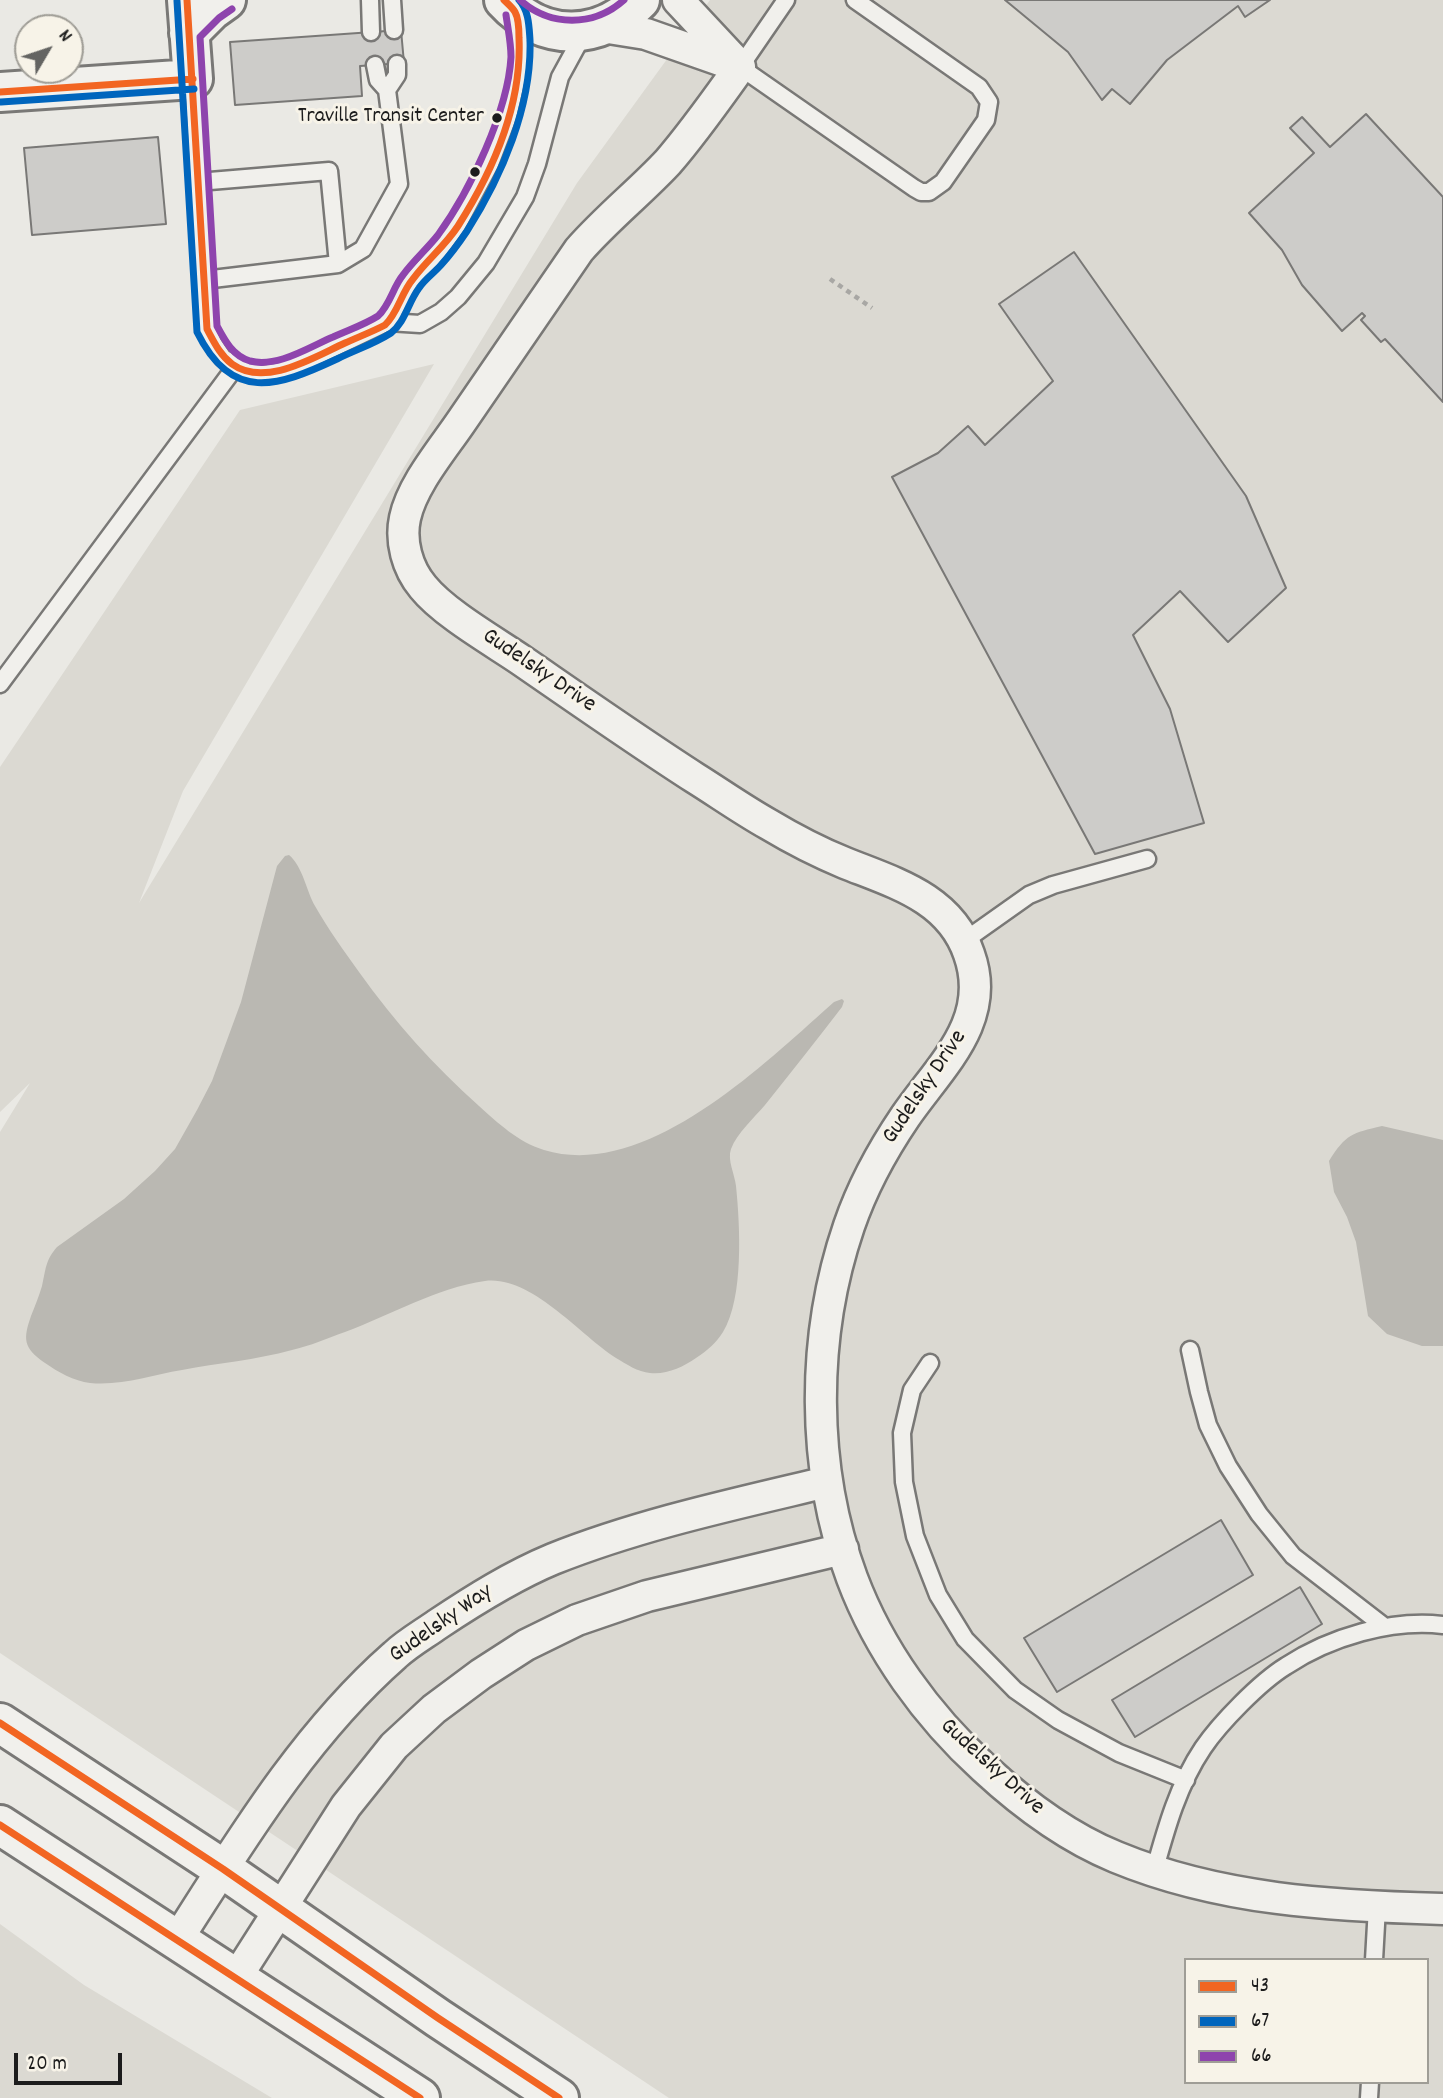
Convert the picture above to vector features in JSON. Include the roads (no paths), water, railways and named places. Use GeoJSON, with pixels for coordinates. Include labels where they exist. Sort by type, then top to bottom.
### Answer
{"type":"FeatureCollection","features":[{"type":"Feature","properties":{"kind":"main road"},"geometry":{"type":"LineString","coordinates":[[0,92],[193,79],[188,16],[212,10],[226,0]]}},
{"type":"Feature","properties":{"kind":"main road"},"geometry":{"type":"LineString","coordinates":[[510,6],[537,25],[561,31],[594,29],[627,14],[640,0]]}},
{"type":"Feature","properties":{"kind":"main road"},"geometry":{"type":"LineString","coordinates":[[0,1723],[223,1868],[438,2018],[559,2098]]}},
{"type":"Feature","properties":{"kind":"main road"},"geometry":{"type":"LineString","coordinates":[[0,1825],[420,2098]]}},
{"type":"Feature","properties":{"kind":"street"},"geometry":{"type":"LineString","coordinates":[[678,0],[740,66]]}},
{"type":"Feature","properties":{"kind":"street"},"geometry":{"type":"LineString","coordinates":[[594,29],[646,34],[740,66]]}},
{"type":"Feature","properties":{"kind":"street","name":"Gudelsky Drive"},"geometry":{"type":"LineString","coordinates":[[740,66],[669,160],[579,250],[416,490],[403,526],[408,560],[419,584],[458,617],[763,822],[839,861],[921,895],[939,907],[964,941],[972,961],[976,983],[975,1003],[969,1024],[960,1041],[902,1121],[867,1181],[849,1227],[834,1278],[821,1380],[827,1482],[853,1581],[869,1618],[891,1657],[922,1703],[963,1749],[1013,1795],[1059,1827],[1110,1855],[1191,1883],[1247,1895],[1377,1907],[1443,1909]]}},
{"type":"Feature","properties":{"kind":"street","name":"Gudelsky Way"},"geometry":{"type":"LineString","coordinates":[[177,1940],[223,1868],[313,1740],[351,1697],[396,1653],[491,1589],[551,1560],[629,1532],[827,1482]]}},
{"type":"Feature","properties":{"kind":"street"},"geometry":{"type":"LineString","coordinates":[[236,1978],[346,1806],[394,1746],[434,1709],[481,1674],[526,1645],[577,1620],[647,1596],[843,1549]]}},
{"type":"Feature","properties":{"kind":"lane"},"geometry":{"type":"LineString","coordinates":[[370,0],[371,32]]}},
{"type":"Feature","properties":{"kind":"lane"},"geometry":{"type":"LineString","coordinates":[[392,0],[394,30]]}},
{"type":"Feature","properties":{"kind":"lane"},"geometry":{"type":"LineString","coordinates":[[786,0],[740,66],[914,188],[929,192],[943,182],[986,120],[989,102],[979,87],[855,0]]}},
{"type":"Feature","properties":{"kind":"lane"},"geometry":{"type":"LineString","coordinates":[[388,322],[409,284],[457,226],[490,164],[508,117],[521,61],[510,6]]}},
{"type":"Feature","properties":{"kind":"lane"},"geometry":{"type":"LineString","coordinates":[[193,79],[207,330],[223,358],[248,372],[262,374],[304,362],[388,322],[420,324],[441,312],[458,297],[486,262],[524,197],[537,164],[560,77],[594,29]]}},
{"type":"Feature","properties":{"kind":"lane"},"geometry":{"type":"LineString","coordinates":[[387,90],[397,75],[397,64]]}},
{"type":"Feature","properties":{"kind":"lane"},"geometry":{"type":"LineString","coordinates":[[204,280],[338,264],[363,249],[399,184],[387,90],[378,80],[375,65]]}},
{"type":"Feature","properties":{"kind":"lane"},"geometry":{"type":"LineString","coordinates":[[198,182],[329,171],[338,264]]}},
{"type":"Feature","properties":{"kind":"lane"},"geometry":{"type":"LineString","coordinates":[[0,684],[236,366]]}},
{"type":"Feature","properties":{"kind":"lane"},"geometry":{"type":"LineString","coordinates":[[964,941],[1029,895],[1053,885],[1147,859]]}},
{"type":"Feature","properties":{"kind":"lane"},"geometry":{"type":"LineString","coordinates":[[1191,1350],[1209,1425],[1228,1466],[1259,1514],[1293,1556],[1385,1627]]}},
{"type":"Feature","properties":{"kind":"lane"},"geometry":{"type":"LineString","coordinates":[[930,1363],[912,1390],[902,1433],[904,1482],[915,1536],[937,1595],[965,1639],[1015,1690],[1058,1720],[1119,1753],[1186,1780]]}},
{"type":"Feature","properties":{"kind":"lane"},"geometry":{"type":"LineString","coordinates":[[1154,1871],[1175,1802],[1186,1780],[1203,1748],[1242,1702],[1285,1666],[1331,1642],[1385,1627],[1443,1625]]}},
{"type":"Feature","properties":{"kind":"lane"},"geometry":{"type":"LineString","coordinates":[[1374,1958],[1377,1907]]}},
{"type":"Feature","properties":{"kind":"place","name":"Traville Transit Center"},"geometry":{"type":"Point","coordinates":[497,118]}}]}
